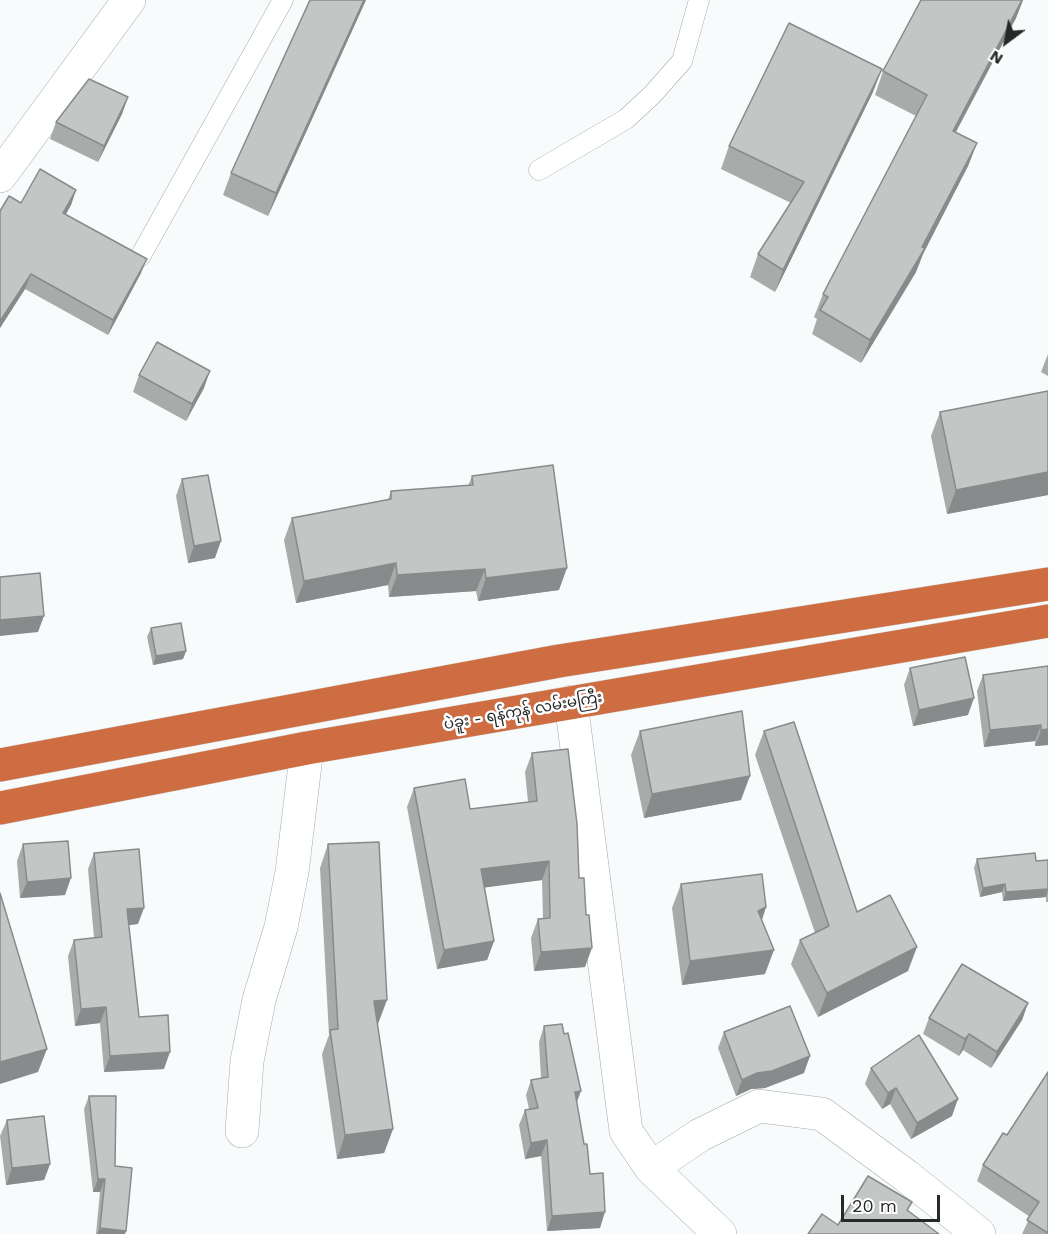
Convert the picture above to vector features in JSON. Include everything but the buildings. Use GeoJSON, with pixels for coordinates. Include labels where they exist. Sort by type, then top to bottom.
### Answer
{"type":"FeatureCollection","features":[{"type":"Feature","properties":{"kind":"highway"},"geometry":{"type":"LineString","coordinates":[[0,765],[559,661],[1048,585]]}},
{"type":"Feature","properties":{"kind":"highway","name":"ပဲခူး - ရန်ကုန် လမ်းမကြီး"},"geometry":{"type":"LineString","coordinates":[[0,808],[307,748],[1048,621]]}},
{"type":"Feature","properties":{"kind":"street"},"geometry":{"type":"LineString","coordinates":[[0,176],[129,0]]}},
{"type":"Feature","properties":{"kind":"street"},"geometry":{"type":"LineString","coordinates":[[571,702],[626,1131],[651,1168],[720,1234]]}},
{"type":"Feature","properties":{"kind":"street"},"geometry":{"type":"LineString","coordinates":[[242,1131],[247,1061],[259,1000],[281,927],[292,872],[307,748]]}},
{"type":"Feature","properties":{"kind":"street"},"geometry":{"type":"LineString","coordinates":[[651,1168],[700,1135],[759,1106],[822,1114],[905,1174],[979,1234]]}},
{"type":"Feature","properties":{"kind":"lane"},"geometry":{"type":"LineString","coordinates":[[140,257],[283,0]]}},
{"type":"Feature","properties":{"kind":"lane"},"geometry":{"type":"LineString","coordinates":[[539,170],[626,119],[652,95],[682,61],[699,0]]}}]}
